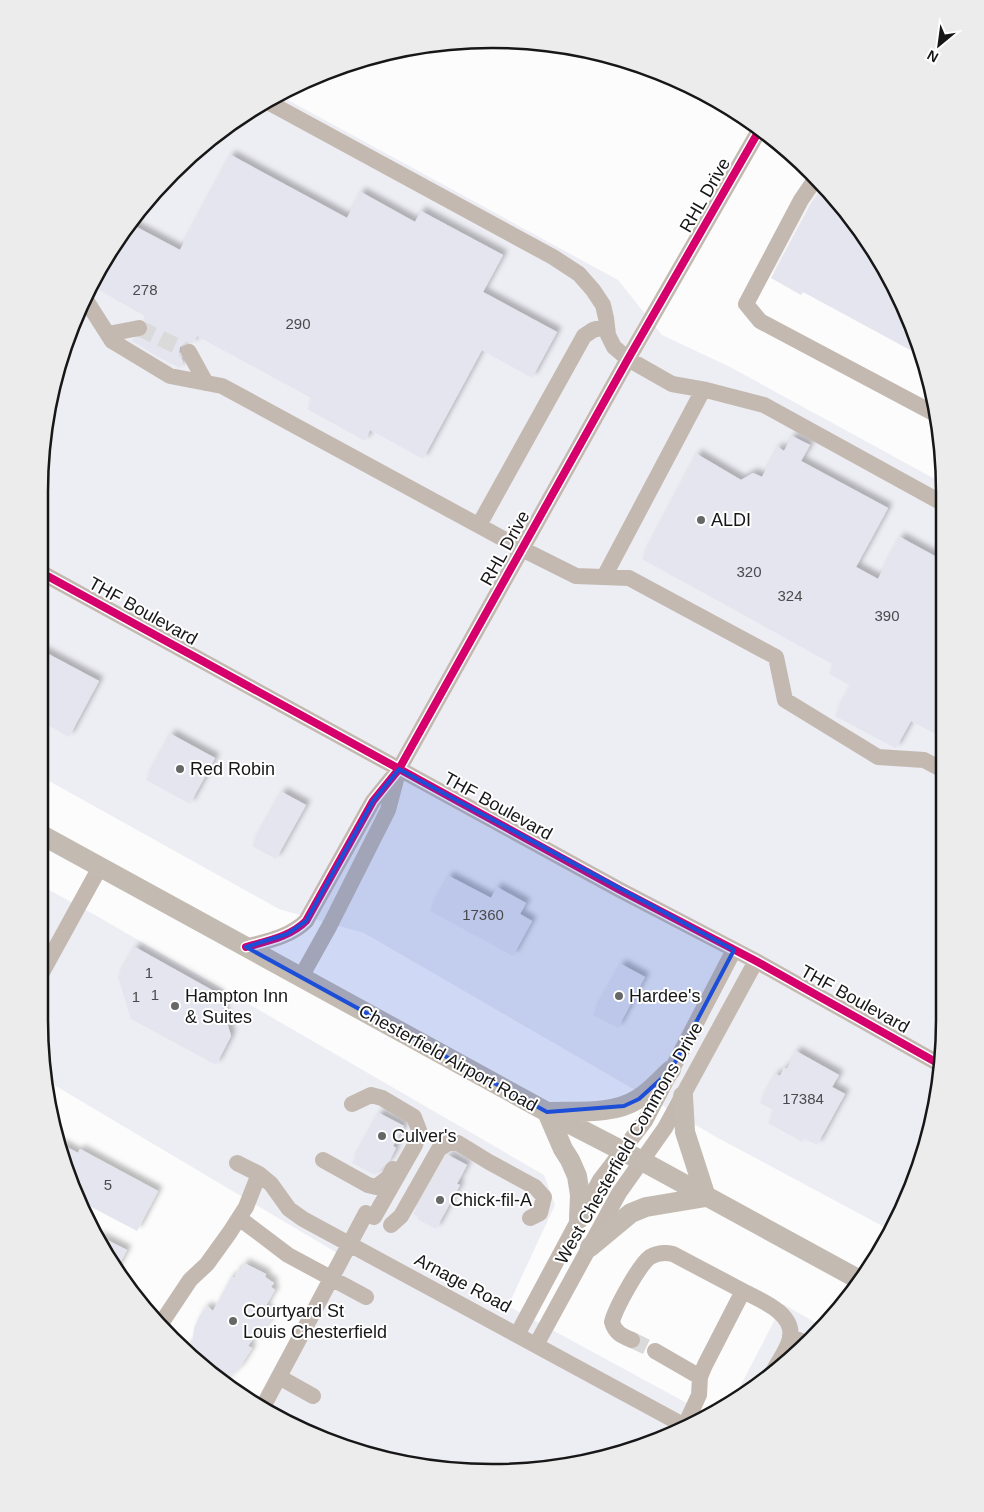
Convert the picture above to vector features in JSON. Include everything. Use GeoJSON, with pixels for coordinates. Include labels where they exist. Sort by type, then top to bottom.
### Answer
{"type":"FeatureCollection","features":[{"type":"Feature","properties":{"kind":"main road","name":"Chesterfield Airport Road"},"geometry":{"type":"LineString","coordinates":[[47,838],[547,1112],[855,1277]]}},
{"type":"Feature","properties":{"kind":"main road"},"geometry":{"type":"LineString","coordinates":[[580,1219],[580,1195],[577,1176],[547,1112],[608,1110],[624,1106],[639,1099],[671,1070]]}},
{"type":"Feature","properties":{"kind":"main road"},"geometry":{"type":"LineString","coordinates":[[590,1247],[630,1213],[646,1206],[706,1196],[685,1132],[683,1096]]}},
{"type":"Feature","properties":{"kind":"street"},"geometry":{"type":"LineString","coordinates":[[273,105],[559,261],[579,274],[593,290],[602,305],[608,335],[614,347],[628,360],[672,384],[764,405],[936,500]]}},
{"type":"Feature","properties":{"kind":"street","name":"RHL Drive"},"geometry":{"type":"LineString","coordinates":[[246,947],[287,934],[299,928],[306,921],[373,801],[399,769],[757,135]]}},
{"type":"Feature","properties":{"kind":"street"},"geometry":{"type":"LineString","coordinates":[[812,184],[801,200],[746,304],[760,321],[929,411]]}},
{"type":"Feature","properties":{"kind":"street"},"geometry":{"type":"LineString","coordinates":[[89,304],[112,341],[170,376],[222,386],[522,549],[576,576],[629,578],[776,657],[785,700],[878,757],[924,760],[936,766]]}},
{"type":"Feature","properties":{"kind":"street"},"geometry":{"type":"LineString","coordinates":[[479,525],[584,336],[592,330],[607,326]]}},
{"type":"Feature","properties":{"kind":"street"},"geometry":{"type":"LineString","coordinates":[[108,334],[139,328]]}},
{"type":"Feature","properties":{"kind":"street"},"geometry":{"type":"LineString","coordinates":[[189,352],[206,383]]}},
{"type":"Feature","properties":{"kind":"street"},"geometry":{"type":"LineString","coordinates":[[604,577],[704,390]]}},
{"type":"Feature","properties":{"kind":"street","name":"THF Boulevard"},"geometry":{"type":"LineString","coordinates":[[47,575],[620,890],[756,961],[935,1061]]}},
{"type":"Feature","properties":{"kind":"street","name":"RHL Drive"},"geometry":{"type":"LineString","coordinates":[[301,976],[330,925],[388,810],[399,769]]}},
{"type":"Feature","properties":{"kind":"street"},"geometry":{"type":"LineString","coordinates":[[47,963],[100,867]]}},
{"type":"Feature","properties":{"kind":"street","name":"West Chesterfield Commons Drive"},"geometry":{"type":"LineString","coordinates":[[517,1335],[600,1180],[645,1121],[734,950]]}},
{"type":"Feature","properties":{"kind":"street","name":"West Chesterfield Commons Drive"},"geometry":{"type":"LineString","coordinates":[[536,1345],[619,1193],[665,1128],[756,961]]}},
{"type":"Feature","properties":{"kind":"street"},"geometry":{"type":"LineString","coordinates":[[265,1402],[350,1245],[415,1145],[420,1130],[414,1117],[382,1098],[371,1095],[352,1104]]}},
{"type":"Feature","properties":{"kind":"street"},"geometry":{"type":"LineString","coordinates":[[323,1160],[368,1185],[376,1187],[388,1178],[409,1138],[414,1117]]}},
{"type":"Feature","properties":{"kind":"street"},"geometry":{"type":"LineString","coordinates":[[391,1225],[401,1216],[439,1149],[448,1143],[458,1143],[536,1187],[544,1197],[540,1213],[530,1218]]}},
{"type":"Feature","properties":{"kind":"street","name":"Arnage Road"},"geometry":{"type":"LineString","coordinates":[[237,1163],[259,1174],[272,1184],[289,1209],[303,1219],[681,1422]]}},
{"type":"Feature","properties":{"kind":"street"},"geometry":{"type":"LineString","coordinates":[[164,1319],[190,1280],[208,1264],[239,1218],[246,1207],[259,1174]]}},
{"type":"Feature","properties":{"kind":"street"},"geometry":{"type":"LineString","coordinates":[[239,1218],[288,1256],[366,1297]]}},
{"type":"Feature","properties":{"kind":"street"},"geometry":{"type":"LineString","coordinates":[[632,1340],[617,1332],[612,1322],[639,1268],[650,1258],[666,1252],[765,1303],[780,1313],[798,1340]]}},
{"type":"Feature","properties":{"kind":"street"},"geometry":{"type":"LineString","coordinates":[[686,1420],[699,1395],[700,1377],[710,1351],[743,1291]]}},
{"type":"Feature","properties":{"kind":"street"},"geometry":{"type":"LineString","coordinates":[[780,1358],[790,1340],[798,1340]]}},
{"type":"Feature","properties":{"kind":"street"},"geometry":{"type":"LineString","coordinates":[[655,1351],[700,1377]]}},
{"type":"Feature","properties":{"kind":"street"},"geometry":{"type":"LineString","coordinates":[[279,1377],[313,1396]]}},
{"type":"Feature","properties":{"kind":"highlighted area"},"geometry":{"type":"Polygon","coordinates":[[[399,769],[734,950],[671,1070],[639,1099],[624,1106],[547,1112],[246,947],[287,934],[306,921],[373,801],[399,769]]]}},
{"type":"Feature","properties":{"kind":"shaded area"},"geometry":{"type":"Polygon","coordinates":[[[285,98],[618,280],[662,335],[730,367],[936,480],[936,1049],[928,1107],[921,1135],[913,1163],[891,1217],[885,1227],[718,1138],[364,933],[279,909],[47,780],[47,492],[51,434],[56,405],[71,349],[93,295],[122,245],[158,199],[199,158],[245,122],[285,98]]]}},
{"type":"Feature","properties":{"kind":"shaded area"},"geometry":{"type":"Polygon","coordinates":[[[47,889],[544,1175],[555,1205],[508,1306],[702,1411],[662,1431],[635,1441],[579,1456],[521,1464],[463,1464],[434,1461],[377,1449],[322,1431],[295,1419],[258,1398],[337,1253],[52,1084],[47,1020],[47,889]]]}},
{"type":"Feature","properties":{"kind":"shaded area"},"geometry":{"type":"Polygon","coordinates":[[[783,1304],[816,1323],[763,1373],[738,1391],[783,1304]]]}},
{"type":"Feature","properties":{"kind":"building"},"geometry":{"type":"Polygon","coordinates":[[[231,155],[347,218],[361,192],[415,222],[421,211],[503,255],[483,292],[557,332],[532,378],[482,350],[423,459],[370,430],[365,441],[307,409],[313,399],[197,336],[193,343],[185,343],[180,347],[179,352],[183,362],[180,368],[132,341],[133,339],[145,336],[148,332],[149,326],[143,319],[145,316],[97,289],[135,226],[180,250],[231,155]]]}},
{"type":"Feature","properties":{"kind":"building"},"geometry":{"type":"Polygon","coordinates":[[[819,192],[845,221],[862,245],[891,295],[914,352],[803,292],[801,295],[771,278],[819,192]]]}},
{"type":"Feature","properties":{"kind":"building"},"geometry":{"type":"Polygon","coordinates":[[[792,436],[810,445],[801,461],[888,508],[856,567],[878,579],[900,537],[936,557],[936,734],[911,721],[895,748],[835,716],[851,686],[829,674],[834,665],[642,559],[697,454],[741,480],[753,473],[762,477],[778,447],[784,451],[792,436]]]}},
{"type":"Feature","properties":{"kind":"building"},"geometry":{"type":"Polygon","coordinates":[[[47,653],[99,681],[69,737],[47,724],[47,653]]]}},
{"type":"Feature","properties":{"kind":"building","name":"Red Robin"},"geometry":{"type":"Polygon","coordinates":[[[171,734],[215,758],[190,804],[146,780],[171,734]]]}},
{"type":"Feature","properties":{"kind":"building"},"geometry":{"type":"Polygon","coordinates":[[[282,792],[306,805],[276,859],[252,846],[282,792]]]}},
{"type":"Feature","properties":{"kind":"building"},"geometry":{"type":"Polygon","coordinates":[[[449,876],[491,898],[497,887],[526,903],[520,914],[532,921],[513,956],[430,911],[449,876]]]}},
{"type":"Feature","properties":{"kind":"building","name":"Hampton Inn & Suites"},"geometry":{"type":"Polygon","coordinates":[[[135,947],[219,994],[231,1036],[216,1065],[131,1019],[118,977],[135,947]]]}},
{"type":"Feature","properties":{"kind":"building","name":"Hardee's"},"geometry":{"type":"Polygon","coordinates":[[[621,964],[645,977],[618,1028],[593,1015],[621,964]]]}},
{"type":"Feature","properties":{"kind":"building"},"geometry":{"type":"Polygon","coordinates":[[[796,1051],[839,1075],[832,1087],[845,1094],[817,1145],[804,1138],[802,1142],[768,1123],[775,1111],[760,1103],[776,1074],[780,1076],[784,1068],[787,1069],[796,1051]]]}},
{"type":"Feature","properties":{"kind":"building","name":"Culver's"},"geometry":{"type":"Polygon","coordinates":[[[379,1113],[404,1126],[393,1146],[396,1148],[390,1160],[375,1175],[352,1163],[379,1113]]]}},
{"type":"Feature","properties":{"kind":"building"},"geometry":{"type":"Polygon","coordinates":[[[66,1147],[78,1153],[80,1149],[158,1191],[137,1231],[88,1205],[66,1147]]]}},
{"type":"Feature","properties":{"kind":"building"},"geometry":{"type":"Polygon","coordinates":[[[448,1155],[467,1165],[457,1184],[460,1185],[436,1229],[417,1219],[418,1217],[413,1214],[448,1155]]]}},
{"type":"Feature","properties":{"kind":"building"},"geometry":{"type":"Polygon","coordinates":[[[105,1239],[127,1250],[120,1263],[105,1239]]]}},
{"type":"Feature","properties":{"kind":"building","name":"Courtyard St Louis Chesterfield"},"geometry":{"type":"Polygon","coordinates":[[[244,1263],[266,1274],[265,1277],[274,1283],[271,1287],[275,1290],[265,1307],[274,1317],[255,1336],[248,1346],[252,1348],[240,1367],[228,1378],[189,1345],[192,1343],[194,1328],[200,1315],[207,1306],[213,1311],[231,1277],[235,1277],[238,1269],[241,1270],[244,1263]]]}},
{"type":"Feature","properties":{"kind":"tunnel"},"geometry":{"type":"LineString","coordinates":[[139,328],[189,352]]}},
{"type":"Feature","properties":{"kind":"tunnel"},"geometry":{"type":"LineString","coordinates":[[632,1340],[655,1351]]}},
{"type":"Feature","properties":{"kind":"cycle path"},"geometry":{"type":"LineString","coordinates":[[246,947],[286,935],[306,921],[373,801],[399,769],[628,359],[757,135]]}},
{"type":"Feature","properties":{"kind":"cycle path"},"geometry":{"type":"LineString","coordinates":[[47,576],[620,890],[756,961],[935,1061]]}},
{"type":"Feature","properties":{"kind":"place","name":"ALDI"},"geometry":{"type":"Point","coordinates":[701,520]}},
{"type":"Feature","properties":{"kind":"place","name":"Red Robin"},"geometry":{"type":"Point","coordinates":[180,769]}},
{"type":"Feature","properties":{"kind":"place","name":"Hardee's"},"geometry":{"type":"Point","coordinates":[619,996]}},
{"type":"Feature","properties":{"kind":"place","name":"Hampton Inn & Suites"},"geometry":{"type":"Point","coordinates":[175,1006]}},
{"type":"Feature","properties":{"kind":"place","name":"Culver's"},"geometry":{"type":"Point","coordinates":[382,1136]}},
{"type":"Feature","properties":{"kind":"place","name":"Chick-fil-A"},"geometry":{"type":"Point","coordinates":[440,1200]}},
{"type":"Feature","properties":{"kind":"place","name":"Courtyard St Louis Chesterfield"},"geometry":{"type":"Point","coordinates":[233,1321]}}]}
